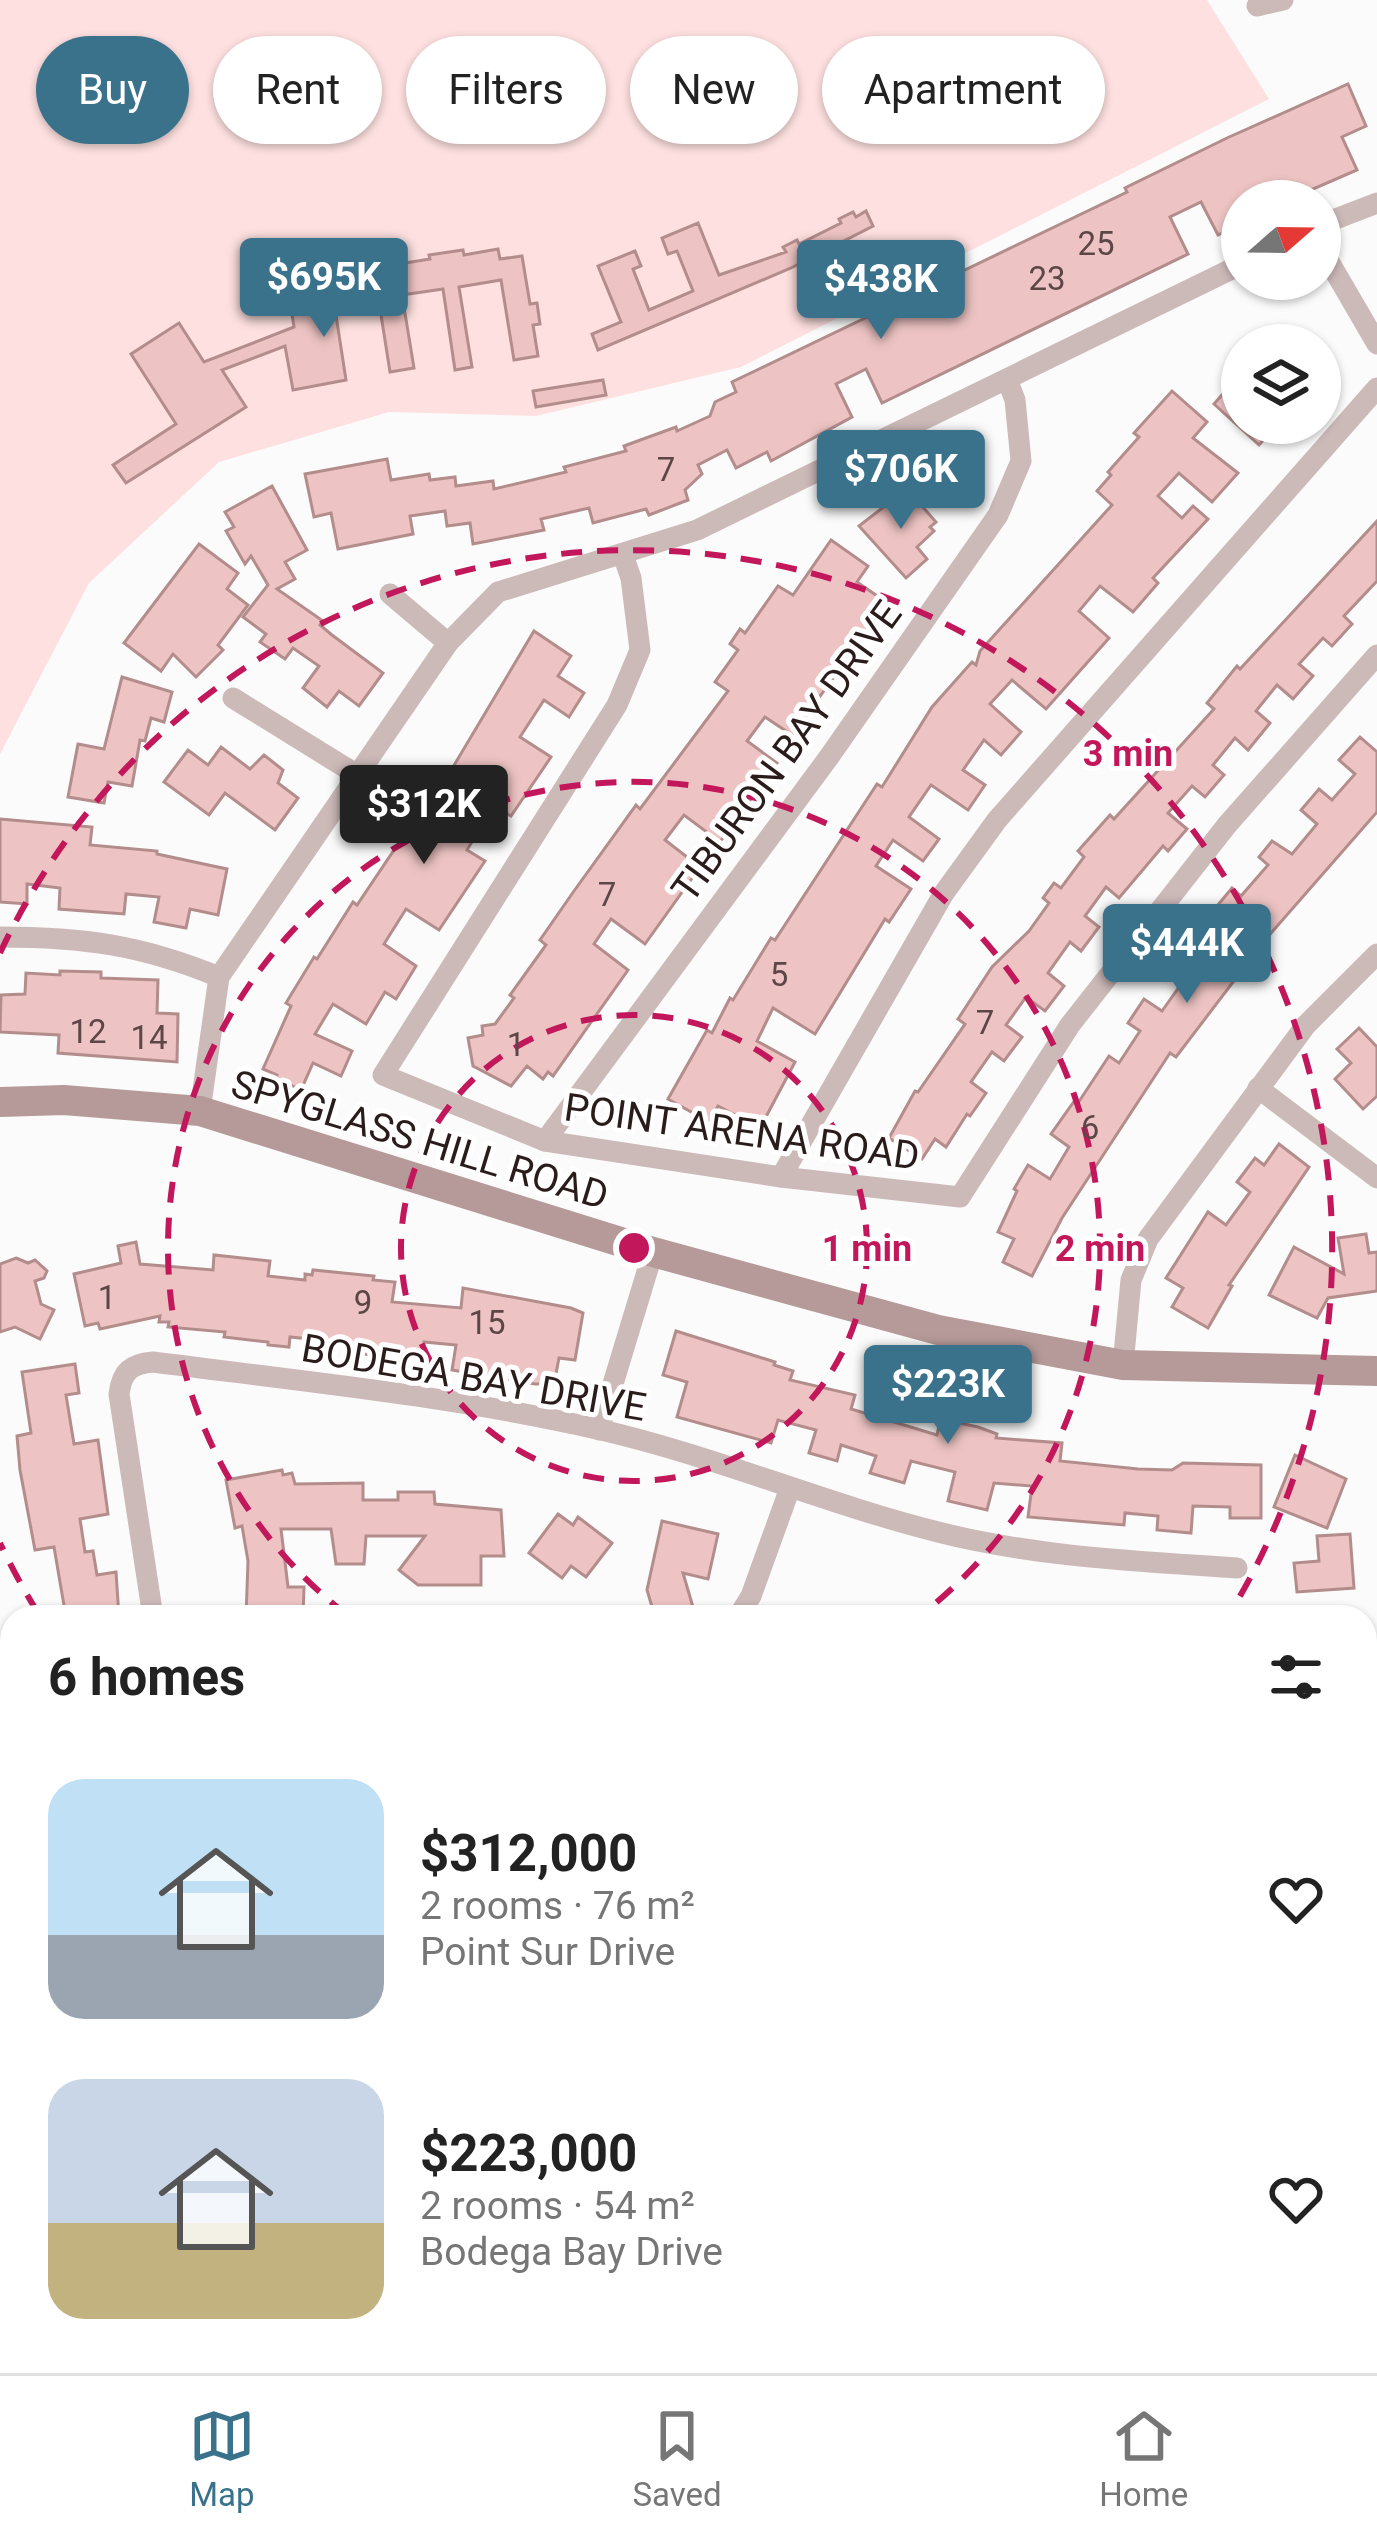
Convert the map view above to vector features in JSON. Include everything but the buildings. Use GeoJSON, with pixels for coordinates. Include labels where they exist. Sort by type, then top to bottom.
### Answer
{"type":"FeatureCollection","features":[{"type":"Feature","properties":{"kind":"main road","name":"SPYGLASS HILL ROAD"},"geometry":{"type":"LineString","coordinates":[[0,1102],[64,1100],[200,1112],[653,1252],[938,1330],[1123,1366],[1377,1371]]}},
{"type":"Feature","properties":{"kind":"street"},"geometry":{"type":"LineString","coordinates":[[1257,6],[1283,0]]}},
{"type":"Feature","properties":{"kind":"street"},"geometry":{"type":"LineString","coordinates":[[1341,217],[1377,203]]}},
{"type":"Feature","properties":{"kind":"street"},"geometry":{"type":"LineString","coordinates":[[200,1112],[219,976],[448,643],[498,592],[697,530],[1221,274]]}},
{"type":"Feature","properties":{"kind":"street"},"geometry":{"type":"LineString","coordinates":[[1341,282],[1377,344]]}},
{"type":"Feature","properties":{"kind":"street","name":"TIBURON BAY DRIVE"},"geometry":{"type":"LineString","coordinates":[[545,1142],[829,757],[998,515],[1021,461],[1015,400],[1006,379]]}},
{"type":"Feature","properties":{"kind":"street"},"geometry":{"type":"LineString","coordinates":[[781,1177],[944,893],[997,820],[1377,388]]}},
{"type":"Feature","properties":{"kind":"street","name":"POINT ARENA ROAD"},"geometry":{"type":"LineString","coordinates":[[623,555],[631,578],[640,650],[617,705],[383,1075],[545,1142],[781,1177],[960,1197],[1070,1024],[1227,825],[1377,655]]}},
{"type":"Feature","properties":{"kind":"street"},"geometry":{"type":"LineString","coordinates":[[390,594],[448,643]]}},
{"type":"Feature","properties":{"kind":"street"},"geometry":{"type":"LineString","coordinates":[[233,698],[359,776]]}},
{"type":"Feature","properties":{"kind":"street"},"geometry":{"type":"LineString","coordinates":[[0,937],[66,937],[163,953],[219,976]]}},
{"type":"Feature","properties":{"kind":"street"},"geometry":{"type":"LineString","coordinates":[[1123,1366],[1131,1280],[1148,1239],[1306,1024],[1377,954]]}},
{"type":"Feature","properties":{"kind":"street"},"geometry":{"type":"LineString","coordinates":[[1258,1088],[1377,1178]]}},
{"type":"Feature","properties":{"kind":"street"},"geometry":{"type":"LineString","coordinates":[[599,1430],[653,1252]]}},
{"type":"Feature","properties":{"kind":"street","name":"BODEGA BAY DRIVE"},"geometry":{"type":"LineString","coordinates":[[152,1605],[119,1394],[122,1377],[135,1364],[153,1362],[385,1391],[599,1430],[936,1532],[1011,1548],[1237,1568]]}},
{"type":"Feature","properties":{"kind":"street"},"geometry":{"type":"LineString","coordinates":[[745,1605],[790,1488]]}},
{"type":"Feature","properties":{"kind":"shaded area"},"geometry":{"type":"Polygon","coordinates":[[[0,0],[1207,0],[1269,99],[741,367],[536,416],[389,412],[219,462],[89,583],[0,754],[0,0]]]}}]}
